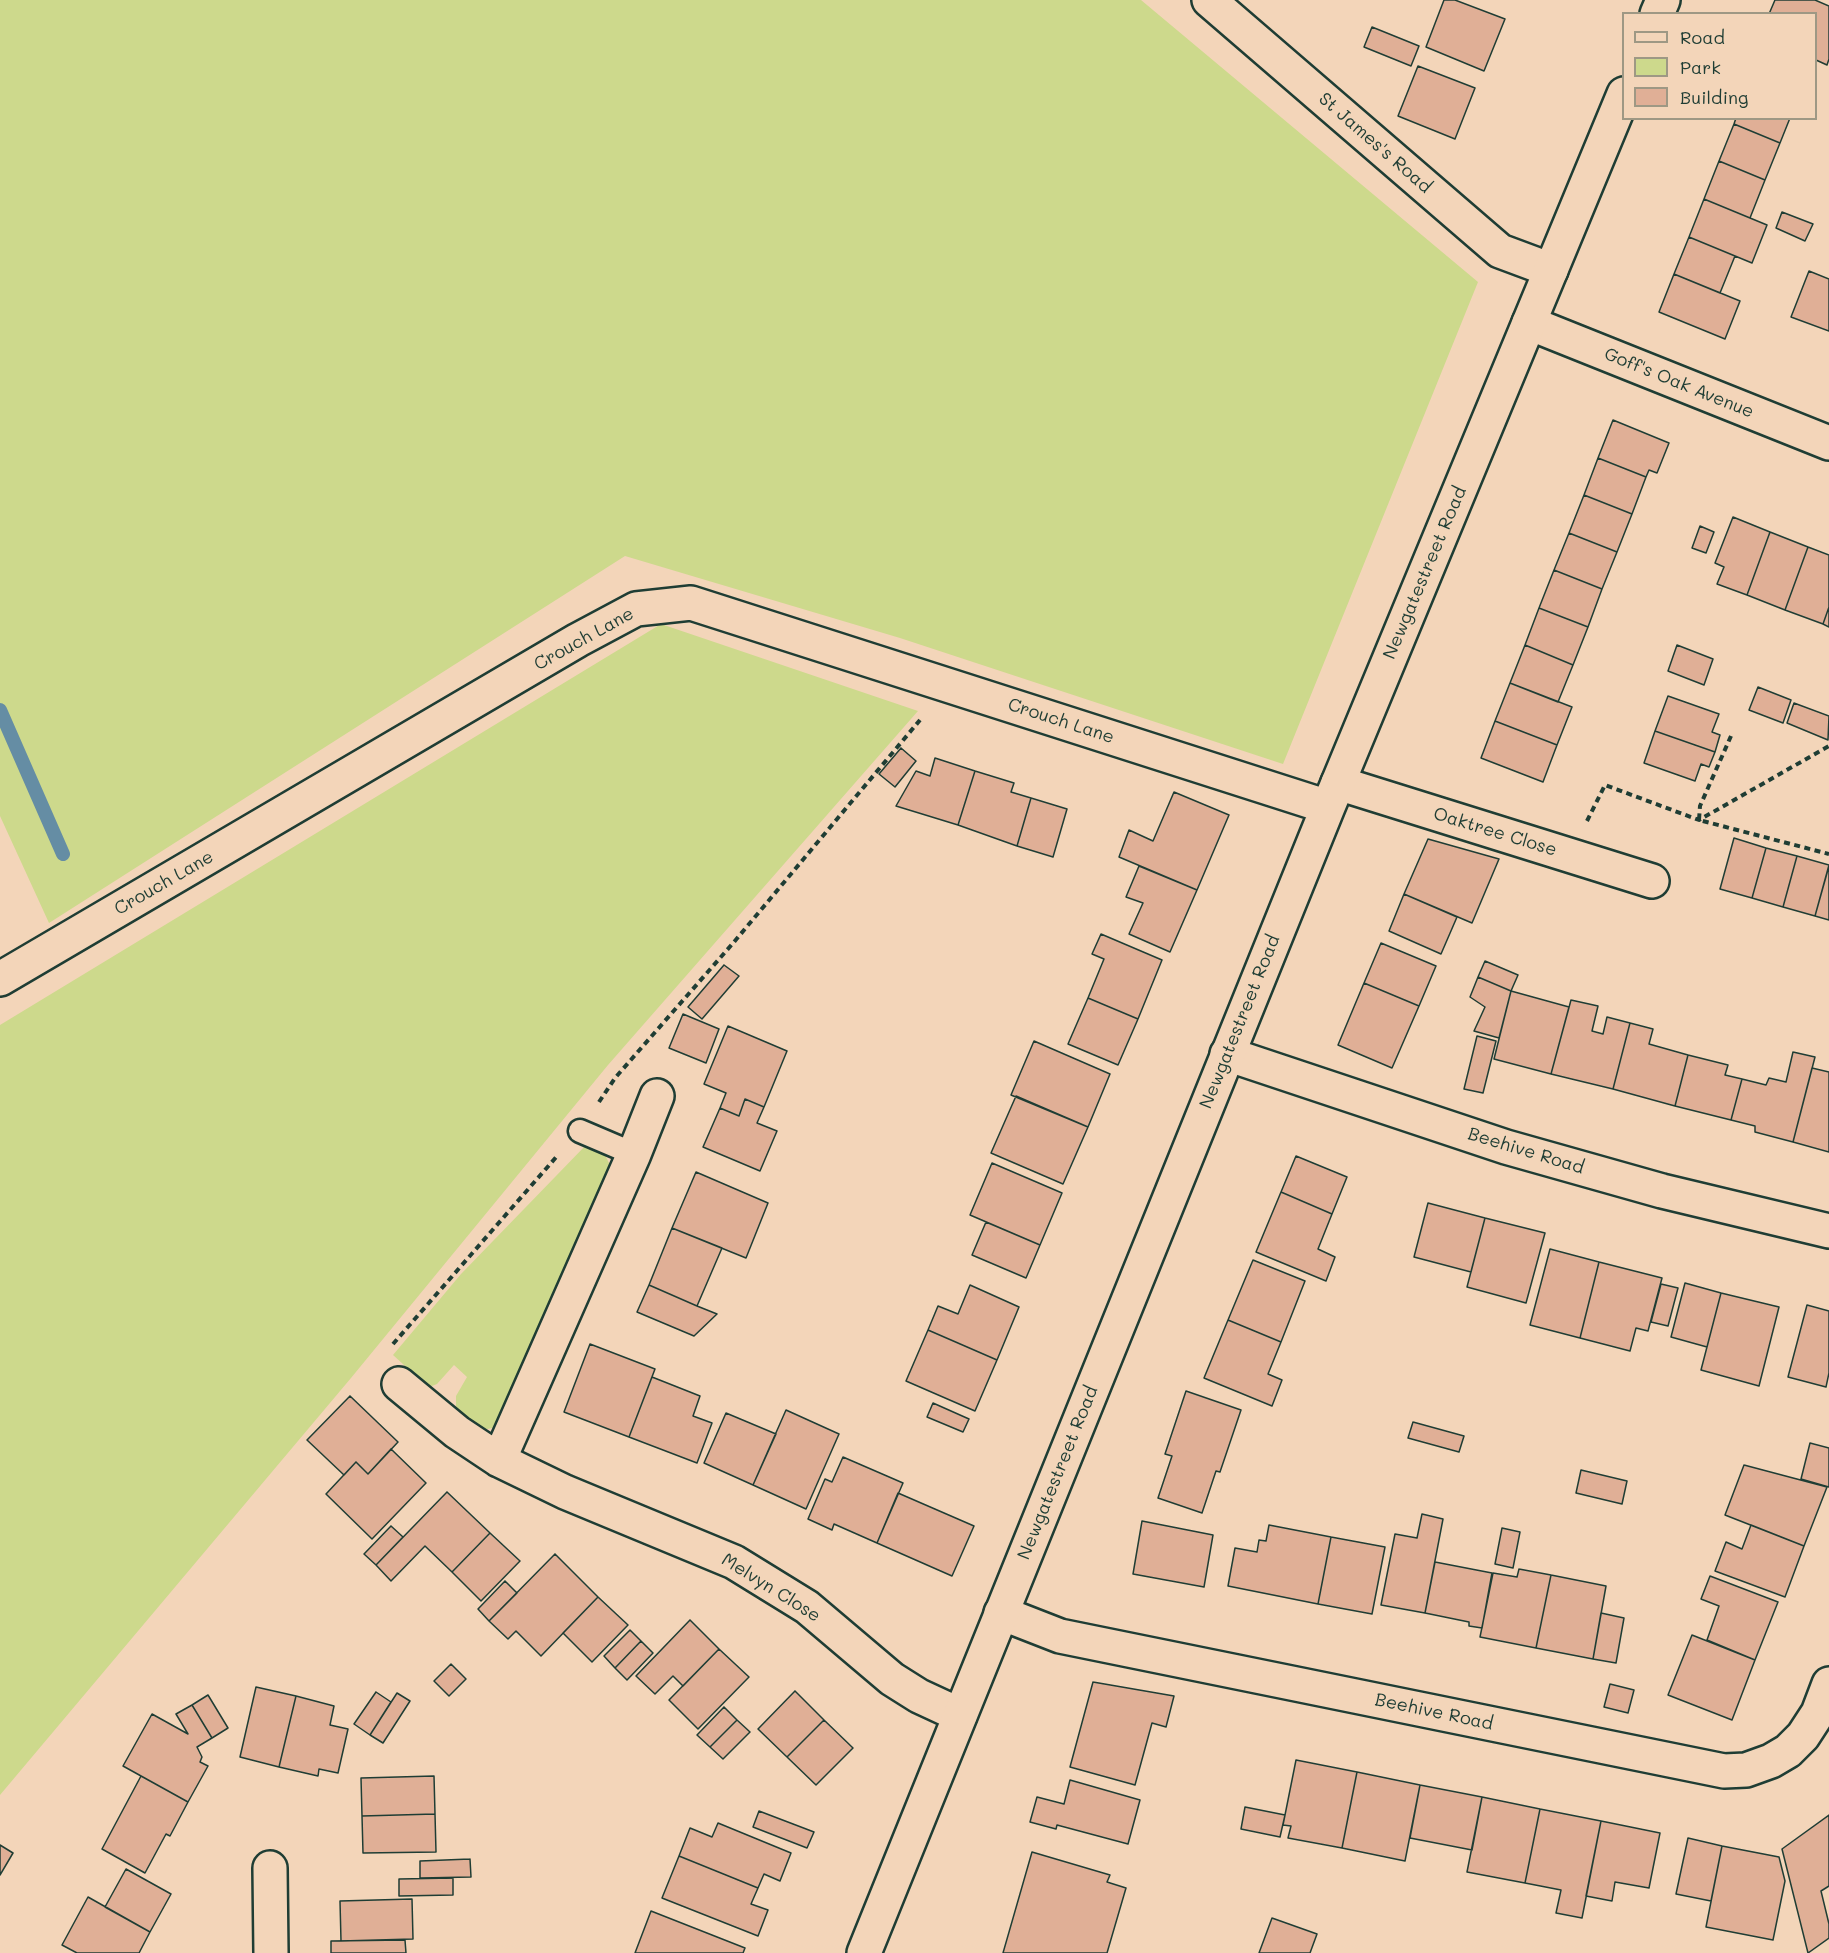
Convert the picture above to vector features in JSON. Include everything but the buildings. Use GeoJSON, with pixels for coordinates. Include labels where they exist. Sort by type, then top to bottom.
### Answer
{"type":"FeatureCollection","features":[{"type":"Feature","properties":{"kind":"street","name":"St James's Road"},"geometry":{"type":"LineString","coordinates":[[1209,0],[1500,251],[1551,270]]}},
{"type":"Feature","properties":{"kind":"street","name":"Newgatestreet Road"},"geometry":{"type":"LineString","coordinates":[[864,1953],[1227,1054],[1622,96]]}},
{"type":"Feature","properties":{"kind":"street","name":"Goff's Oak Avenue"},"geometry":{"type":"LineString","coordinates":[[1529,323],[1829,443]]}},
{"type":"Feature","properties":{"kind":"street","name":"Crouch Lane"},"geometry":{"type":"LineString","coordinates":[[0,979],[557,652],[636,609],[691,603],[949,685],[1333,795]]}},
{"type":"Feature","properties":{"kind":"street","name":"Oaktree Close"},"geometry":{"type":"LineString","coordinates":[[1333,795],[1570,856],[1652,881]]}},
{"type":"Feature","properties":{"kind":"street","name":"Beehive Road"},"geometry":{"type":"LineString","coordinates":[[1227,1054],[1506,1147],[1662,1191],[1829,1231]]}},
{"type":"Feature","properties":{"kind":"street"},"geometry":{"type":"LineString","coordinates":[[499,1460],[634,1154],[657,1096]]}},
{"type":"Feature","properties":{"kind":"street","name":"Melvyn Close"},"geometry":{"type":"LineString","coordinates":[[399,1384],[457,1432],[499,1460],[566,1492],[734,1562],[807,1607],[892,1679],[919,1696],[960,1715]]}},
{"type":"Feature","properties":{"kind":"street","name":"Beehive Road"},"geometry":{"type":"LineString","coordinates":[[1001,1613],[1060,1636],[1724,1771],[1746,1770],[1771,1761],[1788,1751],[1803,1736],[1818,1713],[1829,1684]]}},
{"type":"Feature","properties":{"kind":"street"},"geometry":{"type":"LineString","coordinates":[[270,1868],[271,1953]]}},
{"type":"Feature","properties":{"kind":"lane"},"geometry":{"type":"LineString","coordinates":[[580,1131],[634,1154]]}},
{"type":"Feature","properties":{"kind":"path"},"geometry":{"type":"LineString","coordinates":[[399,1384],[376,1365],[580,1131],[615,1078],[734,942],[949,685]]}},
{"type":"Feature","properties":{"kind":"path"},"geometry":{"type":"LineString","coordinates":[[1699,820],[1700,806],[1731,736]]}},
{"type":"Feature","properties":{"kind":"path"},"geometry":{"type":"LineString","coordinates":[[1699,820],[1829,746]]}},
{"type":"Feature","properties":{"kind":"path"},"geometry":{"type":"LineString","coordinates":[[1570,856],[1605,785],[1699,820],[1829,854]]}},
{"type":"Feature","properties":{"kind":"green space"},"geometry":{"type":"Polygon","coordinates":[[[0,0],[1141,0],[1478,282],[1283,764],[900,638],[625,556],[49,923],[0,816],[0,0]]]}},
{"type":"Feature","properties":{"kind":"green space"},"geometry":{"type":"Polygon","coordinates":[[[661,624],[918,711],[608,1065],[351,1378],[0,1795],[0,1025],[661,624]]]}},
{"type":"Feature","properties":{"kind":"green space"},"geometry":{"type":"Polygon","coordinates":[[[587,1144],[601,1150],[605,1155],[609,1163],[610,1174],[496,1427],[479,1428],[461,1416],[456,1406],[456,1396],[467,1377],[454,1365],[437,1384],[432,1386],[425,1384],[393,1355],[461,1274],[587,1144]]]}},
{"type":"Feature","properties":{"kind":"waterway"},"geometry":{"type":"LineString","coordinates":[[0,710],[63,854]]}}]}
